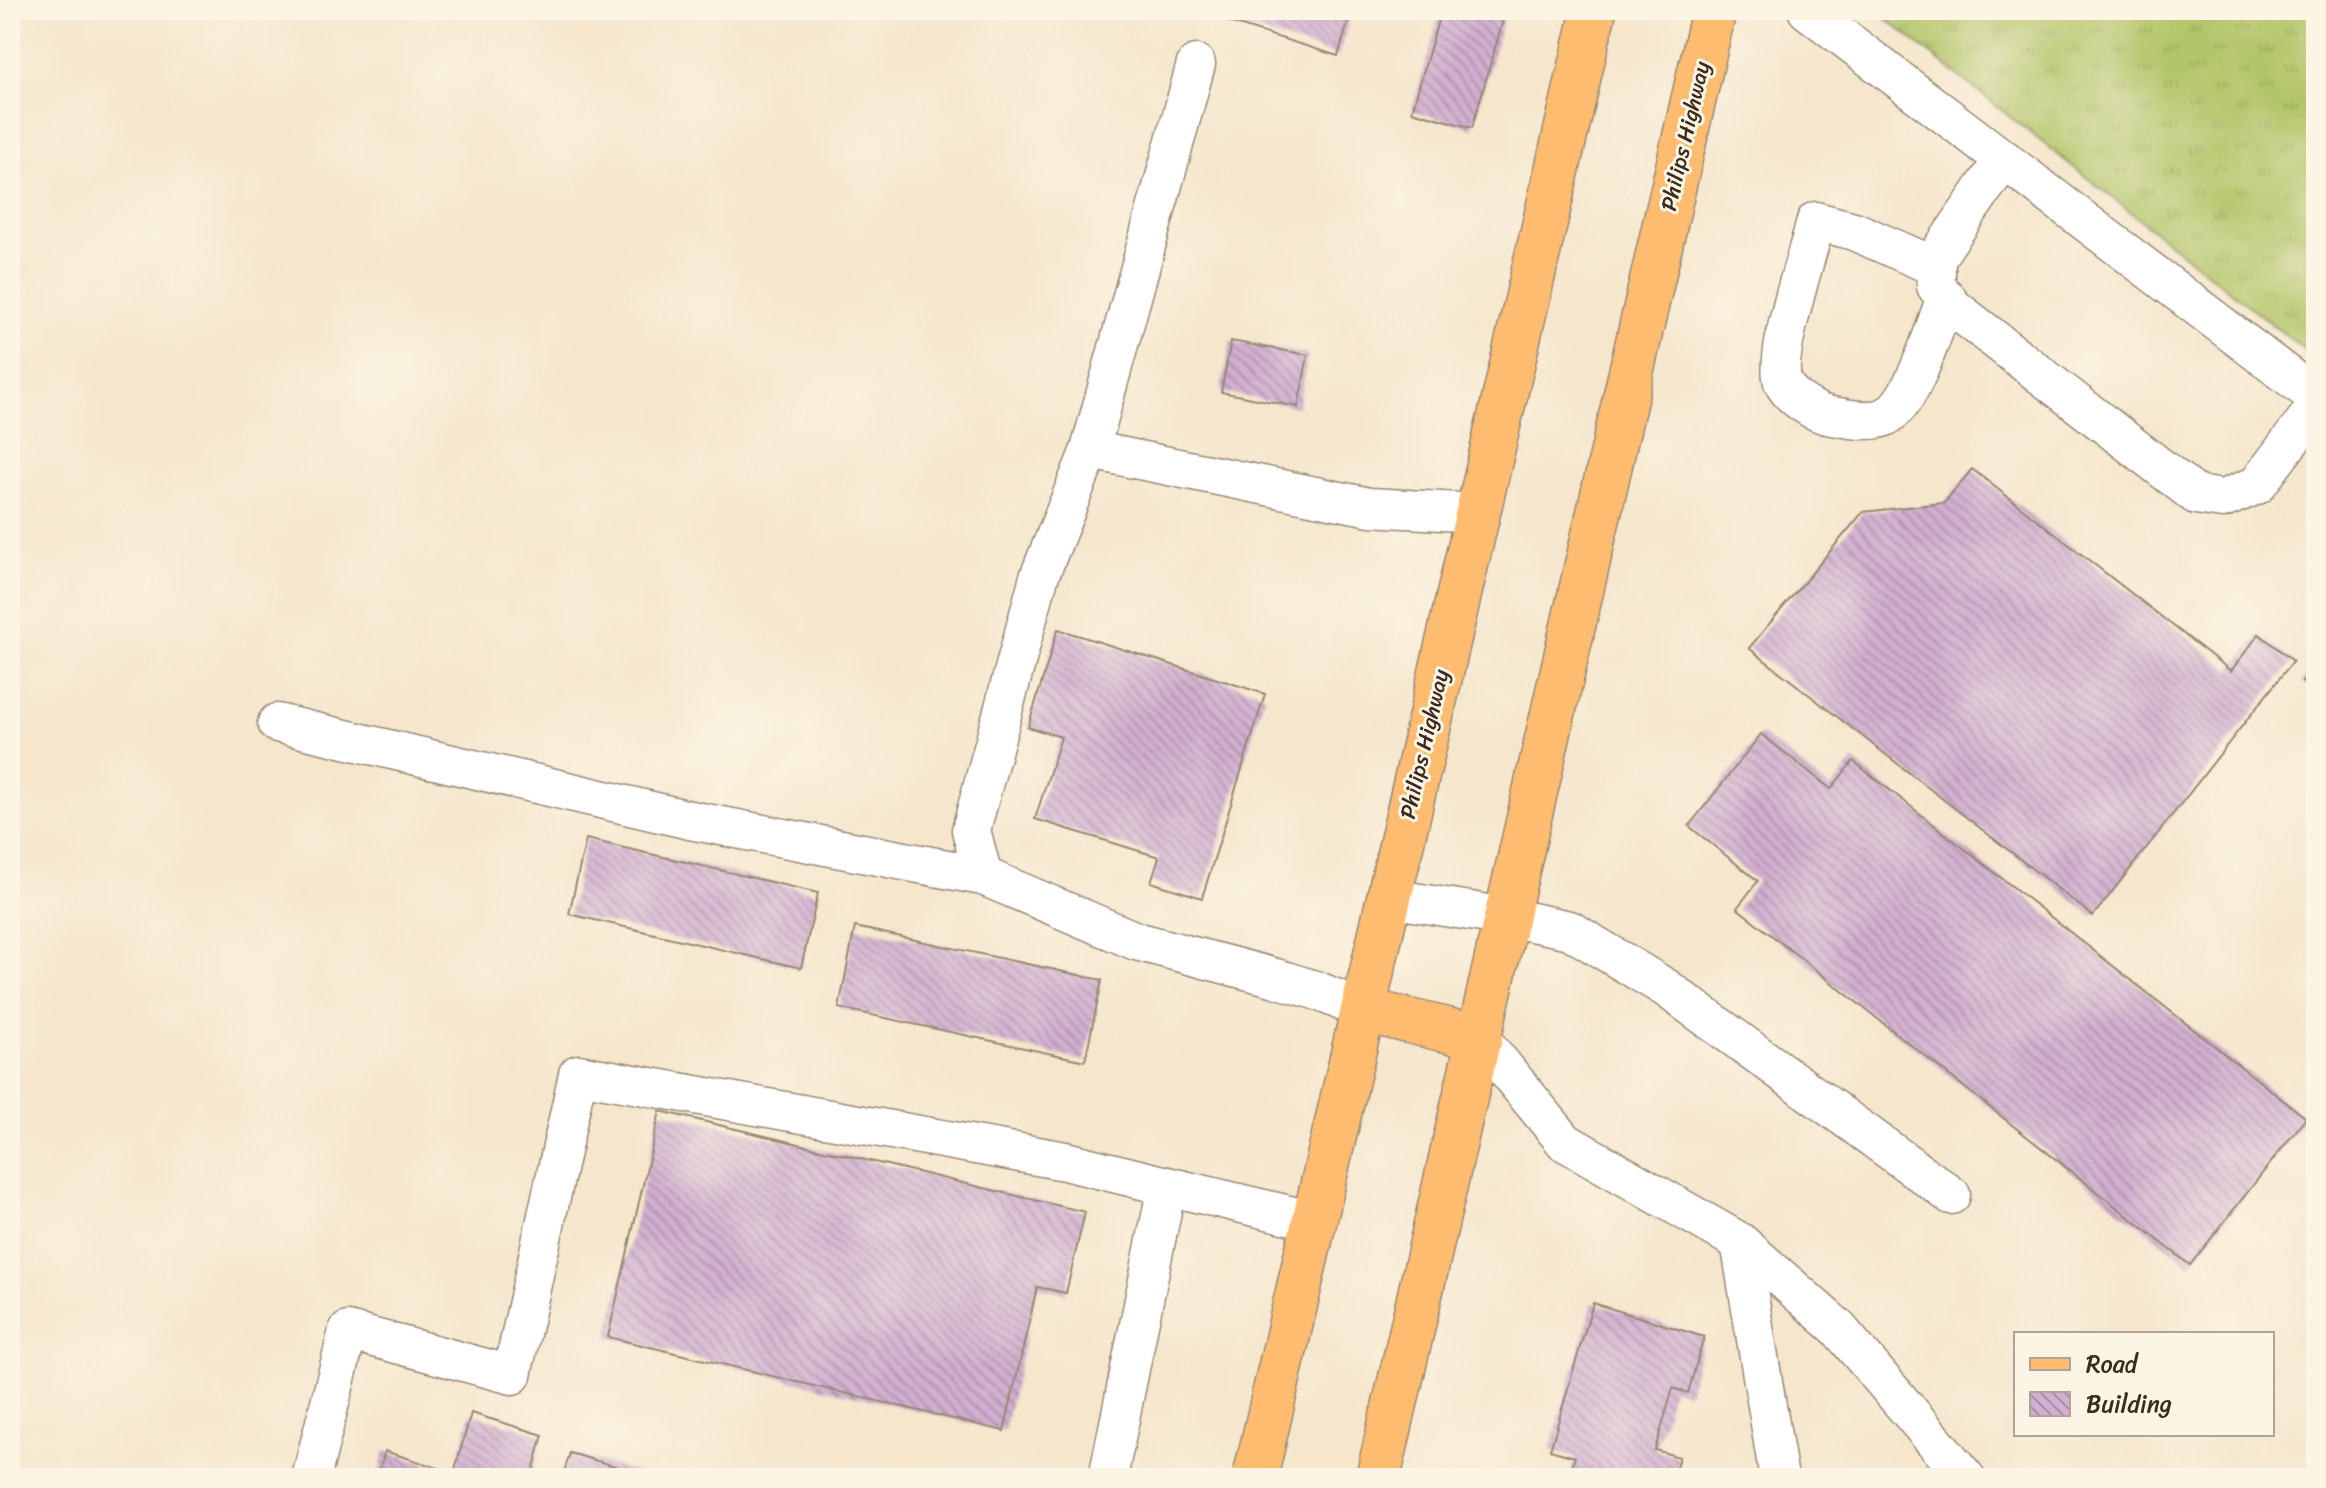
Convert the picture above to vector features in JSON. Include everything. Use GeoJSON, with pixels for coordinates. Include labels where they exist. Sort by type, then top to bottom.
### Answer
{"type":"FeatureCollection","features":[{"type":"Feature","properties":{"kind":"main road","name":"Philips Highway"},"geometry":{"type":"LineString","coordinates":[[1255,1478],[1594,10]]}},
{"type":"Feature","properties":{"kind":"main road","name":"Philips Highway"},"geometry":{"type":"LineString","coordinates":[[1378,1478],[1714,10]]}},
{"type":"Feature","properties":{"kind":"main road"},"geometry":{"type":"LineString","coordinates":[[1363,1010],[1480,1038]]}},
{"type":"Feature","properties":{"kind":"lane"},"geometry":{"type":"LineString","coordinates":[[1807,10],[2316,397]]}},
{"type":"Feature","properties":{"kind":"lane"},"geometry":{"type":"LineString","coordinates":[[983,876],[971,830],[1039,577],[1090,450],[1196,64]]}},
{"type":"Feature","properties":{"kind":"lane"},"geometry":{"type":"LineString","coordinates":[[2004,159],[1936,258],[1941,282],[1954,308],[2196,495],[2223,499],[2257,485],[2316,407]]}},
{"type":"Feature","properties":{"kind":"lane"},"geometry":{"type":"LineString","coordinates":[[1816,221],[1854,231],[1941,282],[1907,398],[1885,418],[1827,415],[1802,403],[1784,383],[1781,356],[1816,221]]}},
{"type":"Feature","properties":{"kind":"lane"},"geometry":{"type":"LineString","coordinates":[[1090,450],[1370,507],[1478,513]]}},
{"type":"Feature","properties":{"kind":"lane"},"geometry":{"type":"LineString","coordinates":[[277,723],[690,820],[983,876],[1136,941],[1276,978],[1363,1010]]}},
{"type":"Feature","properties":{"kind":"lane"},"geometry":{"type":"LineString","coordinates":[[1389,898],[1570,930],[1666,988],[1951,1195]]}},
{"type":"Feature","properties":{"kind":"lane"},"geometry":{"type":"LineString","coordinates":[[1480,1038],[1565,1142],[1740,1242],[1838,1328],[1966,1478]]}},
{"type":"Feature","properties":{"kind":"lane"},"geometry":{"type":"LineString","coordinates":[[311,1478],[348,1331],[512,1375],[578,1074],[1065,1161],[1314,1221]]}},
{"type":"Feature","properties":{"kind":"lane"},"geometry":{"type":"LineString","coordinates":[[1108,1478],[1167,1186]]}},
{"type":"Feature","properties":{"kind":"lane"},"geometry":{"type":"LineString","coordinates":[[1740,1242],[1779,1478]]}},
{"type":"Feature","properties":{"kind":"green space"},"geometry":{"type":"Polygon","coordinates":[[[1875,10],[2316,10],[2316,359],[1875,10]]]}},
{"type":"Feature","properties":{"kind":"building"},"geometry":{"type":"Polygon","coordinates":[[[1190,10],[1352,10],[1338,56],[1190,10]]]}},
{"type":"Feature","properties":{"kind":"building"},"geometry":{"type":"Polygon","coordinates":[[[1441,10],[1506,10],[1472,128],[1412,111],[1441,10]]]}},
{"type":"Feature","properties":{"kind":"building"},"geometry":{"type":"Polygon","coordinates":[[[1231,341],[1308,355],[1298,407],[1221,392],[1231,341]]]}},
{"type":"Feature","properties":{"kind":"building"},"geometry":{"type":"Polygon","coordinates":[[[1972,469],[2231,671],[2259,634],[2293,661],[2093,916],[1749,648],[1863,512],[1944,503],[1972,469]]]}},
{"type":"Feature","properties":{"kind":"building"},"geometry":{"type":"Polygon","coordinates":[[[1058,629],[1265,694],[1202,898],[1151,882],[1159,857],[1035,819],[1061,737],[1028,727],[1058,629]]]}},
{"type":"Feature","properties":{"kind":"building"},"geometry":{"type":"Polygon","coordinates":[[[2316,664],[2316,693],[2302,682],[2316,664]]]}},
{"type":"Feature","properties":{"kind":"building"},"geometry":{"type":"Polygon","coordinates":[[[1761,734],[1831,789],[1853,761],[2306,1118],[2190,1265],[1737,908],[1758,881],[1689,826],[1761,734]]]}},
{"type":"Feature","properties":{"kind":"building"},"geometry":{"type":"Polygon","coordinates":[[[586,839],[818,893],[801,968],[569,914],[586,839]]]}},
{"type":"Feature","properties":{"kind":"building"},"geometry":{"type":"Polygon","coordinates":[[[855,927],[1102,980],[1085,1061],[839,1008],[855,927]]]}},
{"type":"Feature","properties":{"kind":"building"},"geometry":{"type":"Polygon","coordinates":[[[660,1111],[1085,1212],[1066,1293],[1037,1287],[1004,1431],[608,1337],[660,1111]]]}},
{"type":"Feature","properties":{"kind":"building"},"geometry":{"type":"Polygon","coordinates":[[[1593,1303],[1704,1337],[1688,1393],[1673,1388],[1655,1450],[1679,1457],[1673,1478],[1569,1478],[1575,1457],[1550,1450],[1593,1303]]]}},
{"type":"Feature","properties":{"kind":"building"},"geometry":{"type":"Polygon","coordinates":[[[471,1413],[543,1435],[531,1478],[377,1478],[385,1451],[454,1473],[471,1413]]]}},
{"type":"Feature","properties":{"kind":"building"},"geometry":{"type":"Polygon","coordinates":[[[570,1453],[652,1477],[652,1478],[562,1478],[570,1453]]]}}]}
